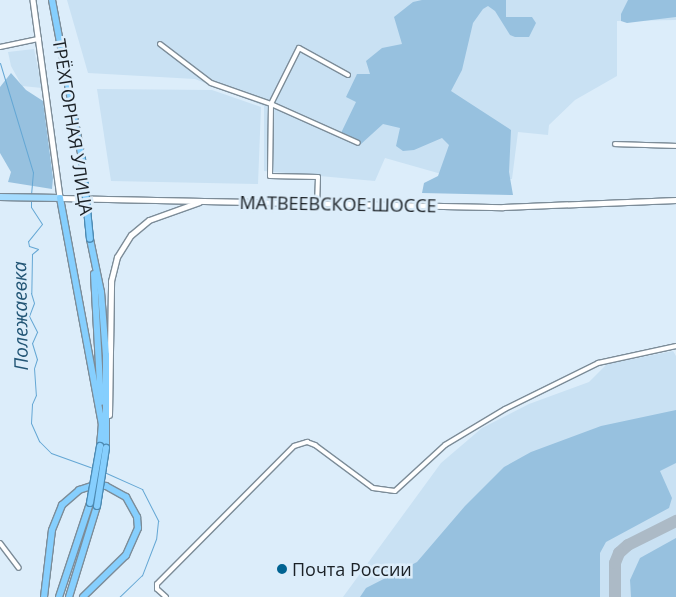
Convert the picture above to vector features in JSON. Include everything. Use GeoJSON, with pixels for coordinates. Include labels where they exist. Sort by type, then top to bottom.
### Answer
{"type":"FeatureCollection","features":[{"type":"Feature","properties":{"kind":"highway","name":"ТРЁХГОРНАЯ УЛИЦА"},"geometry":{"type":"LineString","coordinates":[[52,0],[82,160],[90,239],[100,292],[105,424]]}},
{"type":"Feature","properties":{"kind":"highway"},"geometry":{"type":"LineString","coordinates":[[60,198],[105,424],[94,505],[69,597]]}},
{"type":"Feature","properties":{"kind":"highway"},"geometry":{"type":"LineString","coordinates":[[44,597],[52,530],[59,511],[79,490],[94,485],[106,486],[118,492],[132,506],[137,516],[136,538],[126,555],[83,597]]}},
{"type":"Feature","properties":{"kind":"highway"},"geometry":{"type":"LineString","coordinates":[[59,597],[94,505]]}},
{"type":"Feature","properties":{"kind":"main road","name":"МАТВЕЕВСКОЕ ШОССЕ"},"geometry":{"type":"LineString","coordinates":[[0,197],[531,207],[676,200]]}},
{"type":"Feature","properties":{"kind":"main road"},"geometry":{"type":"LineString","coordinates":[[105,424],[112,380],[111,280],[117,256],[131,235],[149,220],[204,201]]}},
{"type":"Feature","properties":{"kind":"street"},"geometry":{"type":"LineString","coordinates":[[33,0],[60,198]]}},
{"type":"Feature","properties":{"kind":"street"},"geometry":{"type":"LineString","coordinates":[[1,46],[39,39]]}},
{"type":"Feature","properties":{"kind":"street"},"geometry":{"type":"LineString","coordinates":[[160,44],[211,83],[271,104],[358,143]]}},
{"type":"Feature","properties":{"kind":"street"},"geometry":{"type":"LineString","coordinates":[[317,203],[318,177],[270,176],[271,104],[299,48],[348,75]]}},
{"type":"Feature","properties":{"kind":"street"},"geometry":{"type":"LineString","coordinates":[[615,144],[676,146]]}},
{"type":"Feature","properties":{"kind":"street"},"geometry":{"type":"LineString","coordinates":[[166,597],[157,589],[157,584],[294,446],[307,442],[315,445],[373,488],[388,493],[395,491],[445,445],[505,409],[598,363],[676,346]]}},
{"type":"Feature","properties":{"kind":"street"},"geometry":{"type":"LineString","coordinates":[[0,543],[19,568]]}},
{"type":"Feature","properties":{"kind":"shaded area"},"geometry":{"type":"Polygon","coordinates":[[[67,0],[676,0],[676,20],[617,21],[617,76],[575,100],[549,125],[548,135],[518,132],[512,179],[459,179],[385,158],[375,181],[264,171],[264,106],[195,79],[88,73],[67,0]]]}},
{"type":"Feature","properties":{"kind":"shaded area"},"geometry":{"type":"Polygon","coordinates":[[[422,0],[506,0],[506,17],[532,17],[536,23],[529,37],[515,37],[510,35],[495,11],[488,6],[483,9],[473,23],[462,70],[451,91],[511,130],[509,172],[513,195],[422,193],[424,183],[438,176],[449,145],[442,138],[414,150],[403,151],[396,146],[400,128],[383,124],[361,144],[341,133],[356,102],[346,97],[357,74],[370,74],[366,61],[382,48],[402,44],[394,17],[413,2],[422,0]]]}},
{"type":"Feature","properties":{"kind":"shaded area"},"geometry":{"type":"Polygon","coordinates":[[[628,0],[676,0],[676,17],[627,23],[621,21],[621,14],[628,0]]]}},
{"type":"Feature","properties":{"kind":"shaded area"},"geometry":{"type":"Polygon","coordinates":[[[34,49],[42,88],[22,86],[11,66],[8,52],[34,49]]]}},
{"type":"Feature","properties":{"kind":"shaded area"},"geometry":{"type":"Polygon","coordinates":[[[11,73],[26,90],[43,101],[53,178],[52,189],[8,182],[11,172],[0,153],[0,87],[11,73]]]}},
{"type":"Feature","properties":{"kind":"shaded area"},"geometry":{"type":"Polygon","coordinates":[[[97,89],[212,90],[261,107],[258,184],[111,181],[97,89]]]}},
{"type":"Feature","properties":{"kind":"shaded area"},"geometry":{"type":"Polygon","coordinates":[[[673,351],[676,356],[676,597],[343,597],[441,463],[482,428],[529,404],[589,382],[607,364],[673,351]]]}},
{"type":"Feature","properties":{"kind":"shaded area"},"geometry":{"type":"Polygon","coordinates":[[[676,410],[676,463],[660,471],[672,498],[669,508],[606,542],[600,553],[600,597],[360,597],[366,588],[417,562],[465,506],[504,467],[531,452],[601,426],[676,410]]]}},
{"type":"Feature","properties":{"kind":"shaded area"},"geometry":{"type":"Polygon","coordinates":[[[676,538],[676,597],[631,597],[630,580],[640,558],[676,538]]]}},
{"type":"Feature","properties":{"kind":"waterway","name":"Полежаевка"},"geometry":{"type":"LineString","coordinates":[[0,63],[33,172],[31,194]]}},
{"type":"Feature","properties":{"kind":"waterway","name":"Полежаевка"},"geometry":{"type":"LineString","coordinates":[[31,201],[31,207],[42,224],[28,241],[29,246],[38,249],[32,254],[31,293],[34,303],[29,316],[37,332],[32,343],[37,359],[34,368],[36,395],[32,404],[31,423],[39,441],[51,453],[93,468]]}},
{"type":"Feature","properties":{"kind":"waterway","name":"Полежаевка"},"geometry":{"type":"LineString","coordinates":[[104,472],[142,489],[158,521],[156,539],[142,575],[119,597]]}},
{"type":"Feature","properties":{"kind":"taxiway"},"geometry":{"type":"LineString","coordinates":[[615,597],[615,563],[619,553],[628,545],[676,521]]}},
{"type":"Feature","properties":{"kind":"place","name":"Почта России"},"geometry":{"type":"Point","coordinates":[282,569]}}]}
